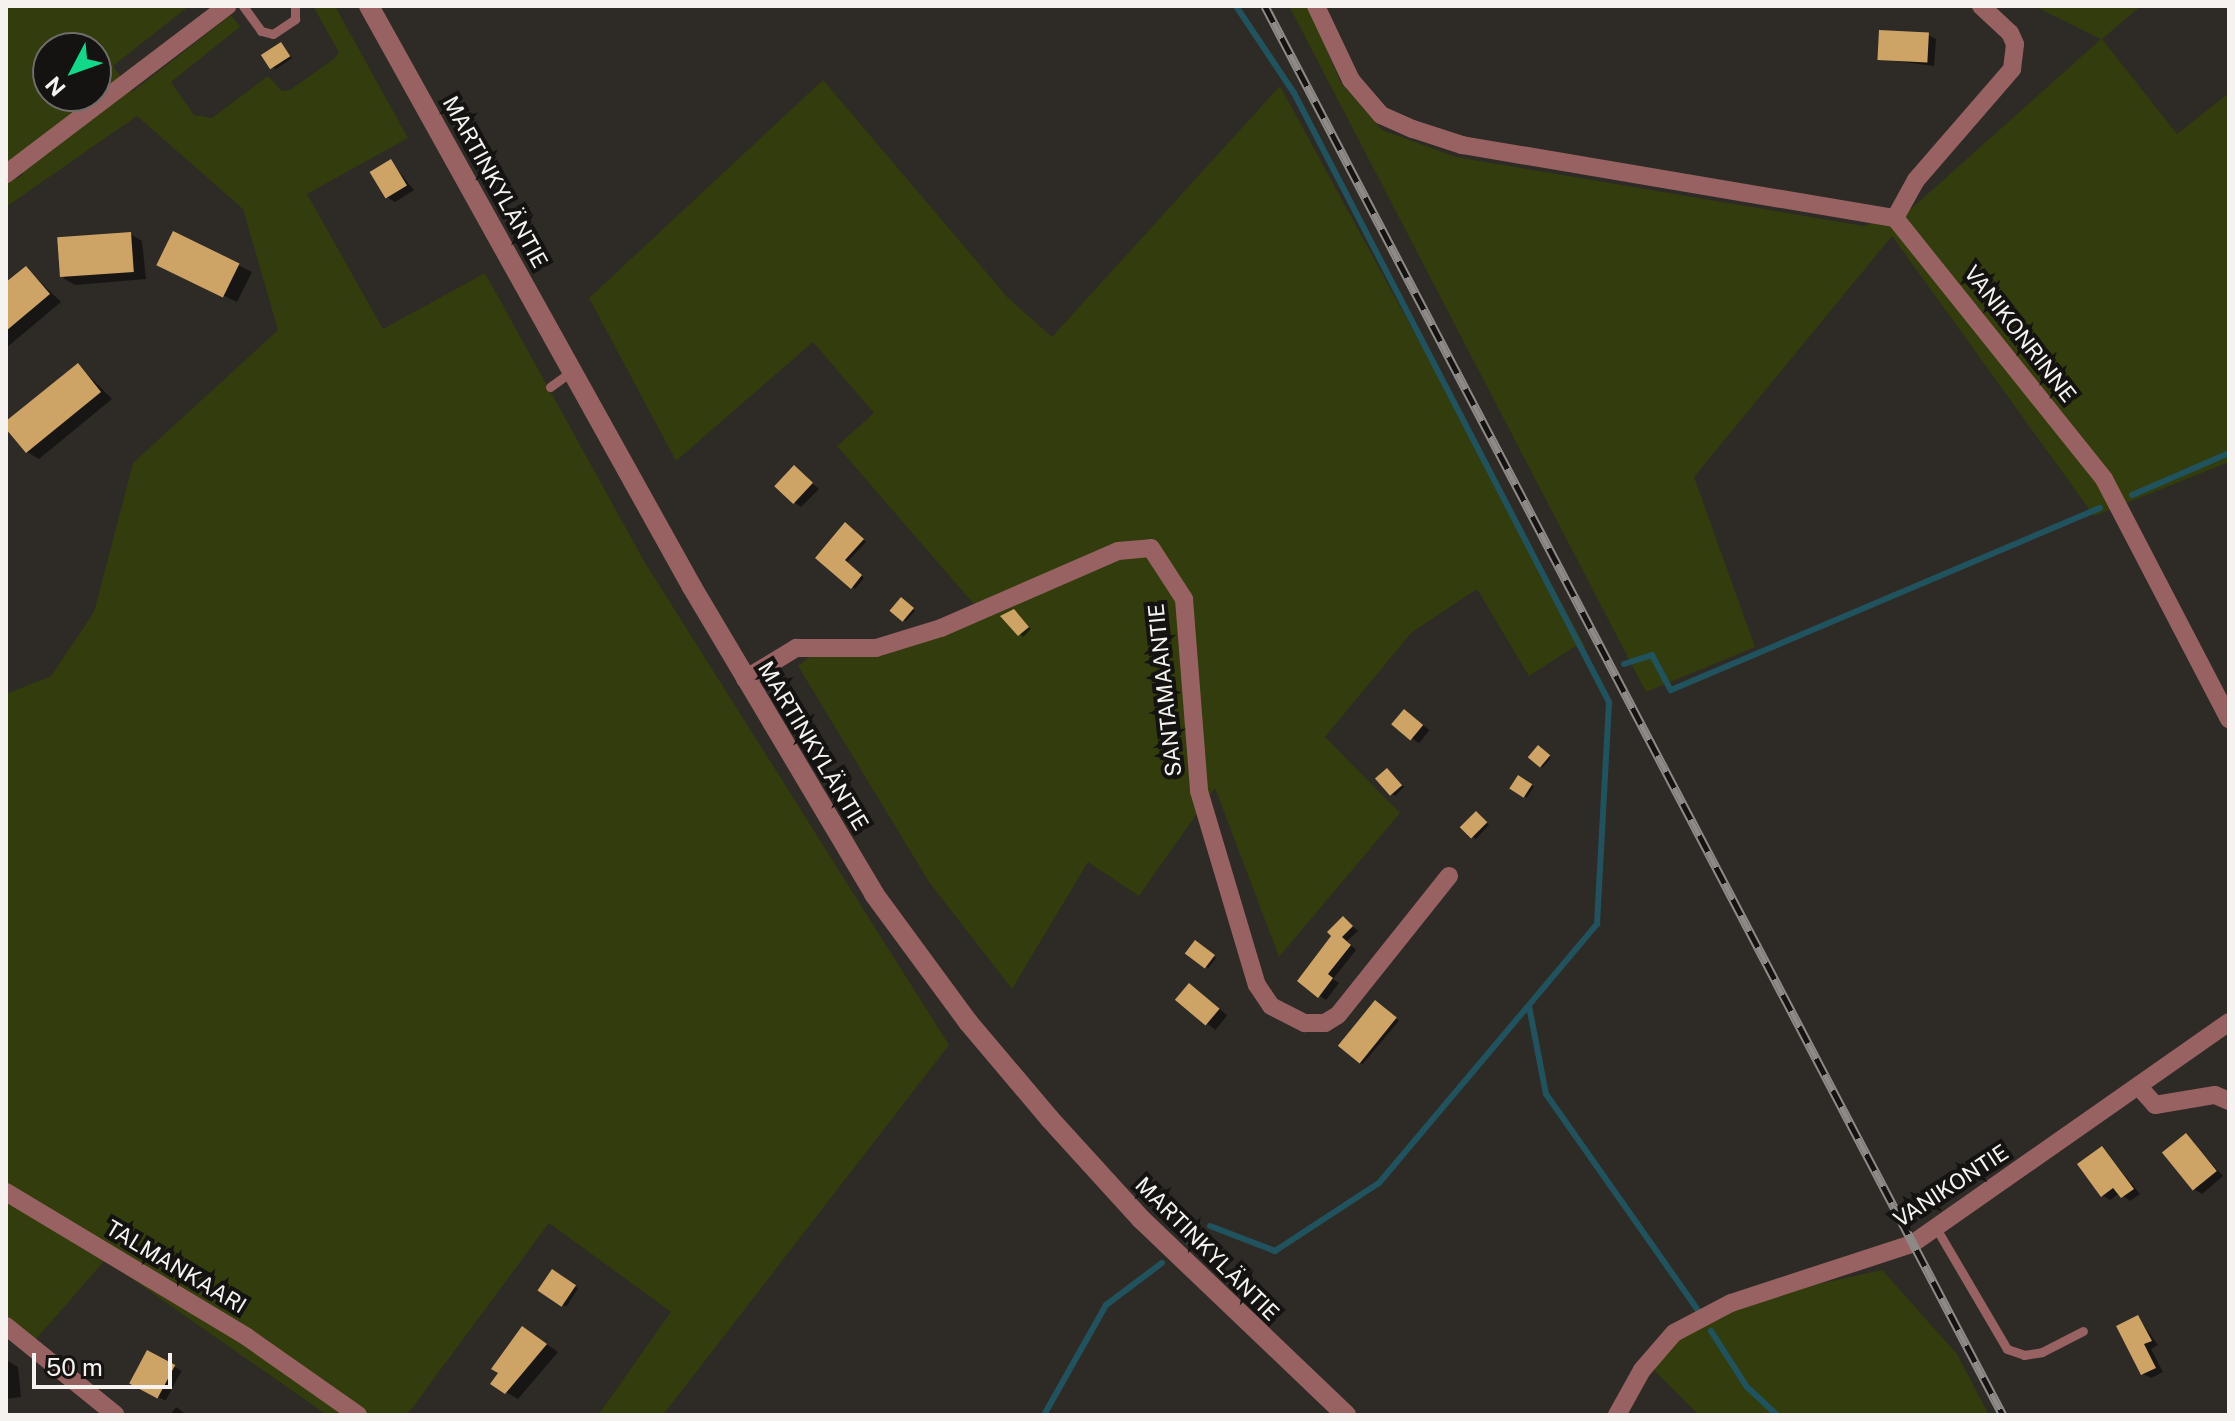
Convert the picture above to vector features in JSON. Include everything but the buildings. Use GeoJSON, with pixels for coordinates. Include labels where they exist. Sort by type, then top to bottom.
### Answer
{"type":"FeatureCollection","features":[{"type":"Feature","properties":{"kind":"street"},"geometry":{"type":"LineString","coordinates":[[6,174],[227,6]]}},
{"type":"Feature","properties":{"kind":"street","name":"MARTINKYLÄNTIE"},"geometry":{"type":"LineString","coordinates":[[369,6],[745,679],[874,894],[968,1022],[1141,1219],[1346,1415]]}},
{"type":"Feature","properties":{"kind":"street"},"geometry":{"type":"LineString","coordinates":[[1316,6],[1351,80],[1381,115],[1413,129],[1462,145],[1895,218],[1916,180],[2012,69],[2015,44],[2010,33],[1981,6]]}},
{"type":"Feature","properties":{"kind":"street","name":"VANIKONRINNE"},"geometry":{"type":"LineString","coordinates":[[1895,218],[2104,479],[2229,719]]}},
{"type":"Feature","properties":{"kind":"street","name":"SANTAMAANTIE"},"geometry":{"type":"LineString","coordinates":[[745,679],[796,648],[876,648],[941,628],[1118,551],[1151,548],[1184,599],[1199,791],[1257,985],[1271,1006],[1305,1023],[1325,1023],[1338,1015],[1449,876]]}},
{"type":"Feature","properties":{"kind":"street","name":"VANIKONTIE"},"geometry":{"type":"LineString","coordinates":[[1617,1415],[1642,1370],[1674,1333],[1731,1303],[1912,1244],[2229,1022]]}},
{"type":"Feature","properties":{"kind":"street"},"geometry":{"type":"LineString","coordinates":[[2139,1087],[2155,1105],[2215,1095],[2229,1101]]}},
{"type":"Feature","properties":{"kind":"street","name":"TALMANKAARI"},"geometry":{"type":"LineString","coordinates":[[6,1192],[247,1337],[358,1415]]}},
{"type":"Feature","properties":{"kind":"street"},"geometry":{"type":"LineString","coordinates":[[6,1326],[116,1415]]}},
{"type":"Feature","properties":{"kind":"lane"},"geometry":{"type":"LineString","coordinates":[[243,6],[261,31],[273,34],[295,19],[295,6]]}},
{"type":"Feature","properties":{"kind":"lane"},"geometry":{"type":"LineString","coordinates":[[550,387],[573,370]]}},
{"type":"Feature","properties":{"kind":"lane"},"geometry":{"type":"LineString","coordinates":[[1936,1228],[2007,1349],[2024,1355],[2042,1352],[2083,1331]]}},
{"type":"Feature","properties":{"kind":"green space"},"geometry":{"type":"Polygon","coordinates":[[[6,6],[189,6],[113,66],[132,92],[231,15],[240,27],[171,82],[194,115],[212,118],[268,76],[282,91],[290,90],[334,59],[339,52],[313,6],[335,6],[408,138],[307,194],[383,329],[485,273],[644,561],[949,1045],[663,1415],[598,1415],[671,1312],[549,1223],[407,1415],[327,1415],[105,1260],[30,1346],[6,1326],[6,694],[51,676],[94,612],[133,463],[278,330],[243,209],[137,116],[6,207],[6,184],[23,175],[13,162],[6,166],[6,6]]]}},
{"type":"Feature","properties":{"kind":"green space"},"geometry":{"type":"Polygon","coordinates":[[[1289,6],[1308,6],[1341,83],[1382,130],[1456,157],[1864,226],[1912,208],[2101,39],[2034,6],[2141,6],[2102,39],[2177,134],[2229,93],[2229,462],[2094,516],[1892,236],[1694,477],[1755,647],[1646,692],[1289,6]]]}},
{"type":"Feature","properties":{"kind":"green space"},"geometry":{"type":"Polygon","coordinates":[[[823,80],[1008,298],[1052,337],[1280,86],[1586,648],[1574,647],[1529,676],[1477,589],[1411,633],[1325,737],[1400,813],[1279,957],[1215,788],[1139,896],[1088,862],[1012,989],[929,882],[798,666],[811,656],[880,656],[985,617],[837,446],[874,413],[813,342],[676,461],[589,298],[823,80]]]}},
{"type":"Feature","properties":{"kind":"green space"},"geometry":{"type":"Polygon","coordinates":[[[1882,1270],[1957,1354],[1989,1415],[1699,1415],[1654,1370],[1642,1370],[1674,1333],[1731,1303],[1882,1270]]]}},
{"type":"Feature","properties":{"kind":"waterway"},"geometry":{"type":"LineString","coordinates":[[1210,1226],[1275,1251],[1379,1183],[1597,924],[1609,702],[1294,93],[1236,6]]}},
{"type":"Feature","properties":{"kind":"waterway"},"geometry":{"type":"LineString","coordinates":[[2132,495],[2229,453]]}},
{"type":"Feature","properties":{"kind":"waterway"},"geometry":{"type":"LineString","coordinates":[[1624,664],[1652,655],[1671,690],[2100,508]]}},
{"type":"Feature","properties":{"kind":"waterway"},"geometry":{"type":"LineString","coordinates":[[1529,1006],[1546,1094],[1697,1309]]}},
{"type":"Feature","properties":{"kind":"waterway"},"geometry":{"type":"LineString","coordinates":[[1044,1415],[1106,1305],[1162,1263]]}},
{"type":"Feature","properties":{"kind":"waterway"},"geometry":{"type":"LineString","coordinates":[[1711,1331],[1747,1387],[1777,1415]]}},
{"type":"Feature","properties":{"kind":"railway"},"geometry":{"type":"LineString","coordinates":[[1265,6],[2003,1415]]}}]}
